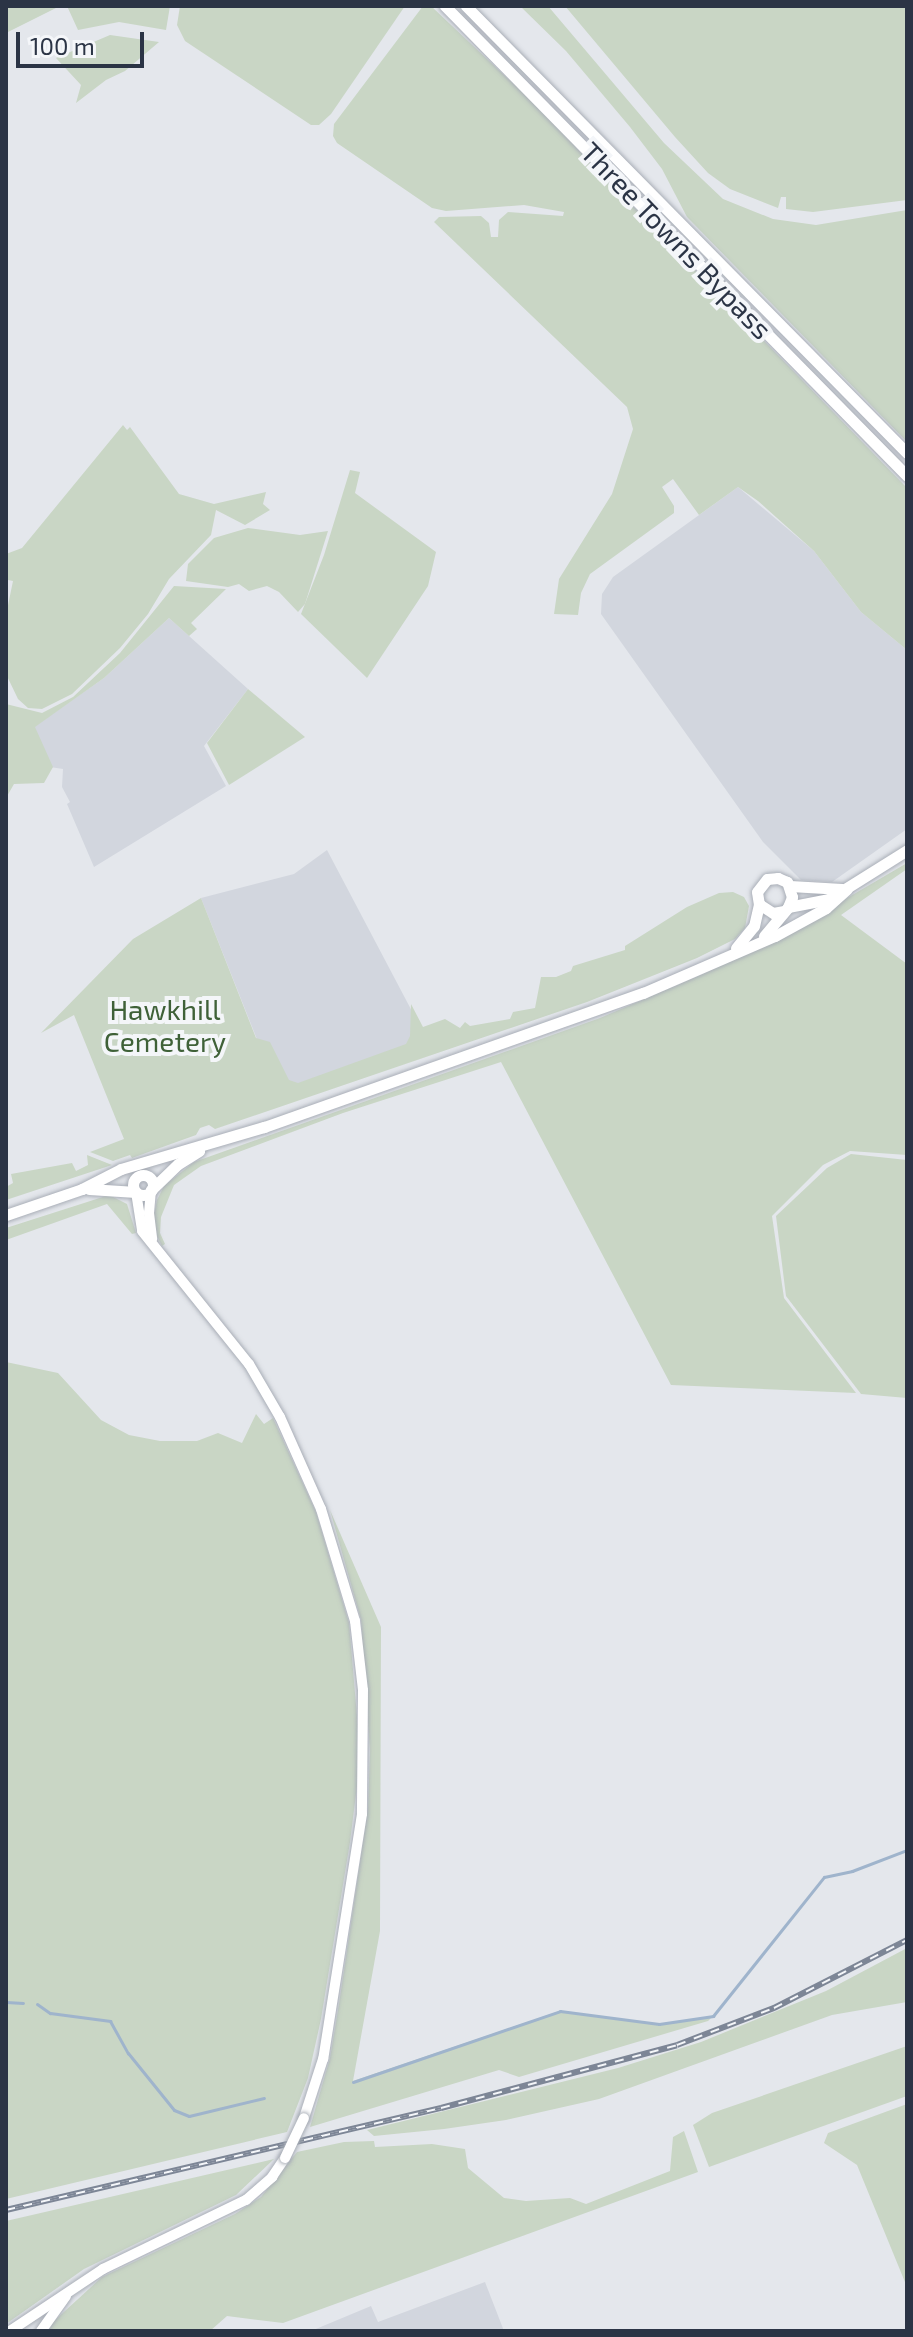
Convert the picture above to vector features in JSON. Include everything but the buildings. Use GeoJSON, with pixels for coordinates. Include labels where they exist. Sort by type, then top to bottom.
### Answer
{"type":"FeatureCollection","features":[{"type":"Feature","properties":{"kind":"main road","name":"Three Towns Bypass"},"geometry":{"type":"LineString","coordinates":[[445,6],[907,476]]}},
{"type":"Feature","properties":{"kind":"main road","name":"Three Towns Bypass"},"geometry":{"type":"LineString","coordinates":[[466,6],[907,453]]}},
{"type":"Feature","properties":{"kind":"main road"},"geometry":{"type":"LineString","coordinates":[[759,904],[773,913],[821,902],[907,850]]}},
{"type":"Feature","properties":{"kind":"main road"},"geometry":{"type":"LineString","coordinates":[[725,958],[746,940],[759,904],[757,892],[767,879],[778,878],[790,886],[824,891],[847,889]]}},
{"type":"Feature","properties":{"kind":"main road"},"geometry":{"type":"LineString","coordinates":[[747,947],[772,929],[792,897],[790,886]]}},
{"type":"Feature","properties":{"kind":"main road"},"geometry":{"type":"LineString","coordinates":[[6,1215],[82,1189],[153,1158],[206,1146],[583,1016],[725,958],[826,908],[847,889]]}},
{"type":"Feature","properties":{"kind":"main road"},"geometry":{"type":"LineString","coordinates":[[82,1189],[108,1188],[144,1195],[178,1164],[206,1146]]}},
{"type":"Feature","properties":{"kind":"main road"},"geometry":{"type":"LineString","coordinates":[[10,2331],[103,2269],[246,2200],[272,2177],[285,2158],[304,2118],[323,2059],[362,1814],[365,1763],[363,1690],[355,1621],[321,1509],[280,1417],[249,1364],[139,1223],[133,1183],[139,1176],[182,1152]]}},
{"type":"Feature","properties":{"kind":"main road"},"geometry":{"type":"LineString","coordinates":[[105,1178],[139,1176],[151,1180],[149,1223],[154,1246]]}},
{"type":"Feature","properties":{"kind":"main road"},"geometry":{"type":"LineString","coordinates":[[41,2331],[72,2288]]}},
{"type":"Feature","properties":{"kind":"shaded area"},"geometry":{"type":"Polygon","coordinates":[[[738,487],[814,551],[861,612],[907,650],[907,829],[832,882],[801,880],[763,842],[601,614],[602,594],[613,577],[738,487]]]}},
{"type":"Feature","properties":{"kind":"shaded area"},"geometry":{"type":"Polygon","coordinates":[[[169,618],[248,689],[204,746],[226,786],[94,867],[67,804],[70,802],[62,787],[63,769],[50,767],[34,727],[104,678],[169,618]]]}},
{"type":"Feature","properties":{"kind":"shaded area"},"geometry":{"type":"Polygon","coordinates":[[[327,850],[434,1053],[283,1105],[201,898],[294,874],[327,850]]]}},
{"type":"Feature","properties":{"kind":"shaded area"},"geometry":{"type":"Polygon","coordinates":[[[485,2282],[504,2331],[311,2331],[371,2306],[378,2322],[485,2282]]]}},
{"type":"Feature","properties":{"kind":"green space"},"geometry":{"type":"Polygon","coordinates":[[[6,6],[60,6],[6,33],[6,6]]]}},
{"type":"Feature","properties":{"kind":"green space"},"geometry":{"type":"Polygon","coordinates":[[[67,6],[170,6],[166,30],[119,22],[78,30],[67,6]]]}},
{"type":"Feature","properties":{"kind":"green space"},"geometry":{"type":"Polygon","coordinates":[[[180,6],[405,6],[331,114],[319,125],[311,125],[185,41],[177,25],[180,6]]]}},
{"type":"Feature","properties":{"kind":"green space"},"geometry":{"type":"Polygon","coordinates":[[[423,6],[431,6],[522,92],[907,488],[907,650],[861,612],[814,551],[758,501],[738,487],[699,515],[673,479],[662,487],[674,506],[674,513],[590,574],[581,593],[578,615],[554,614],[559,579],[612,494],[633,429],[627,407],[434,222],[439,217],[481,216],[489,223],[491,237],[498,237],[499,220],[508,212],[563,216],[564,212],[524,205],[446,211],[432,208],[337,143],[333,136],[334,124],[423,6]]]}},
{"type":"Feature","properties":{"kind":"green space"},"geometry":{"type":"Polygon","coordinates":[[[520,6],[548,6],[664,143],[723,199],[773,219],[816,225],[907,210],[907,442],[687,217],[662,169],[630,127],[566,51],[520,6]]]}},
{"type":"Feature","properties":{"kind":"green space"},"geometry":{"type":"Polygon","coordinates":[[[565,6],[907,6],[907,200],[813,212],[786,209],[786,197],[781,197],[778,208],[730,189],[708,173],[675,137],[565,6]]]}},
{"type":"Feature","properties":{"kind":"green space"},"geometry":{"type":"Polygon","coordinates":[[[110,35],[159,42],[125,71],[106,80],[76,103],[81,85],[56,58],[110,35]]]}},
{"type":"Feature","properties":{"kind":"green space"},"geometry":{"type":"Polygon","coordinates":[[[123,425],[127,430],[130,427],[179,494],[214,504],[266,492],[263,504],[270,510],[245,525],[216,510],[211,535],[169,579],[148,614],[120,648],[72,694],[42,709],[28,708],[18,699],[6,674],[6,615],[13,581],[8,580],[6,594],[6,554],[22,548],[123,425]]]}},
{"type":"Feature","properties":{"kind":"green space"},"geometry":{"type":"Polygon","coordinates":[[[350,470],[360,472],[355,493],[436,552],[428,586],[367,678],[301,614],[324,555],[350,470]]]}},
{"type":"Feature","properties":{"kind":"green space"},"geometry":{"type":"Polygon","coordinates":[[[248,528],[300,535],[328,531],[305,604],[298,612],[279,592],[267,586],[249,591],[239,584],[228,587],[186,581],[188,564],[214,538],[248,528]]]}},
{"type":"Feature","properties":{"kind":"green space"},"geometry":{"type":"Polygon","coordinates":[[[174,586],[226,589],[191,623],[197,629],[189,636],[169,618],[104,678],[35,727],[53,767],[44,783],[14,784],[6,798],[6,704],[42,713],[73,697],[120,653],[174,586]]]}},
{"type":"Feature","properties":{"kind":"green space"},"geometry":{"type":"Polygon","coordinates":[[[248,689],[305,737],[229,785],[207,743],[248,689]]]}},
{"type":"Feature","properties":{"kind":"green space"},"geometry":{"type":"Polygon","coordinates":[[[907,863],[907,869],[841,915],[907,964],[907,1155],[850,1151],[823,1165],[772,1216],[784,1298],[856,1393],[671,1385],[501,1062],[343,1113],[201,1166],[174,1185],[161,1217],[160,1233],[165,1244],[162,1246],[153,1219],[157,1200],[164,1186],[194,1162],[600,1018],[703,974],[801,925],[907,863]]]}},
{"type":"Feature","properties":{"kind":"green space","name":"Hawkhill Cemetery"},"geometry":{"type":"Polygon","coordinates":[[[733,892],[744,897],[749,906],[745,928],[735,939],[697,958],[587,1002],[215,1129],[209,1125],[200,1128],[196,1135],[132,1158],[130,1155],[113,1161],[90,1152],[124,1139],[74,1015],[41,1033],[133,939],[201,898],[256,1038],[270,1042],[289,1080],[298,1083],[406,1044],[410,1036],[411,1004],[423,1027],[445,1019],[460,1028],[465,1022],[470,1026],[510,1019],[513,1012],[535,1008],[541,977],[556,977],[571,971],[573,966],[625,950],[625,946],[687,907],[719,893],[733,892]]]}},
{"type":"Feature","properties":{"kind":"green space"},"geometry":{"type":"Polygon","coordinates":[[[851,1154],[907,1160],[907,1398],[861,1394],[786,1296],[776,1216],[827,1168],[851,1154]]]}},
{"type":"Feature","properties":{"kind":"green space"},"geometry":{"type":"Polygon","coordinates":[[[87,1155],[112,1165],[6,1200],[6,1187],[13,1183],[11,1174],[72,1163],[76,1171],[88,1165],[87,1155]]]}},
{"type":"Feature","properties":{"kind":"green space"},"geometry":{"type":"Polygon","coordinates":[[[109,1195],[127,1204],[136,1233],[132,1234],[107,1204],[6,1240],[6,1228],[109,1195]]]}},
{"type":"Feature","properties":{"kind":"green space"},"geometry":{"type":"Polygon","coordinates":[[[6,1362],[58,1373],[101,1420],[129,1435],[160,1441],[197,1441],[218,1433],[242,1443],[256,1414],[264,1424],[273,1418],[316,1512],[349,1623],[358,1728],[358,1778],[321,2019],[308,2078],[287,2132],[6,2199],[6,1362]]]}},
{"type":"Feature","properties":{"kind":"green space"},"geometry":{"type":"Polygon","coordinates":[[[330,1510],[381,1627],[380,1931],[353,2081],[560,2011],[659,2024],[713,2016],[708,2021],[519,2077],[499,2070],[310,2127],[330,2058],[339,2004],[368,1808],[370,1751],[361,1620],[330,1510]]]}},
{"type":"Feature","properties":{"kind":"green space"},"geometry":{"type":"Polygon","coordinates":[[[907,1948],[907,2002],[832,2015],[599,2099],[506,2120],[444,2129],[374,2136],[367,2130],[618,2068],[701,2042],[826,1991],[907,1948]]]}},
{"type":"Feature","properties":{"kind":"green space"},"geometry":{"type":"Polygon","coordinates":[[[907,2046],[907,2096],[709,2167],[693,2125],[712,2113],[907,2046]]]}},
{"type":"Feature","properties":{"kind":"green space"},"geometry":{"type":"Polygon","coordinates":[[[907,2104],[907,2287],[857,2165],[824,2143],[828,2133],[907,2104]]]}},
{"type":"Feature","properties":{"kind":"green space"},"geometry":{"type":"Polygon","coordinates":[[[684,2131],[698,2172],[283,2323],[227,2316],[210,2331],[49,2331],[53,2322],[102,2277],[235,2214],[261,2197],[297,2152],[344,2142],[374,2141],[375,2147],[432,2144],[465,2149],[468,2168],[504,2198],[526,2201],[570,2198],[586,2204],[670,2171],[673,2137],[684,2131]]]}},
{"type":"Feature","properties":{"kind":"green space"},"geometry":{"type":"Polygon","coordinates":[[[274,2159],[236,2195],[84,2269],[6,2324],[6,2221],[274,2159]]]}},
{"type":"Feature","properties":{"kind":"waterway"},"geometry":{"type":"LineString","coordinates":[[353,2082],[560,2011],[659,2024],[713,2016],[824,1877],[852,1871],[907,1850]]}},
{"type":"Feature","properties":{"kind":"waterway"},"geometry":{"type":"LineString","coordinates":[[6,2002],[23,2003]]}},
{"type":"Feature","properties":{"kind":"waterway"},"geometry":{"type":"LineString","coordinates":[[37,2004],[50,2013],[110,2021],[128,2053],[174,2110],[189,2116],[264,2098]]}},
{"type":"Feature","properties":{"kind":"railway"},"geometry":{"type":"LineString","coordinates":[[6,2210],[441,2108],[677,2045],[774,2008],[907,1940]]}}]}
